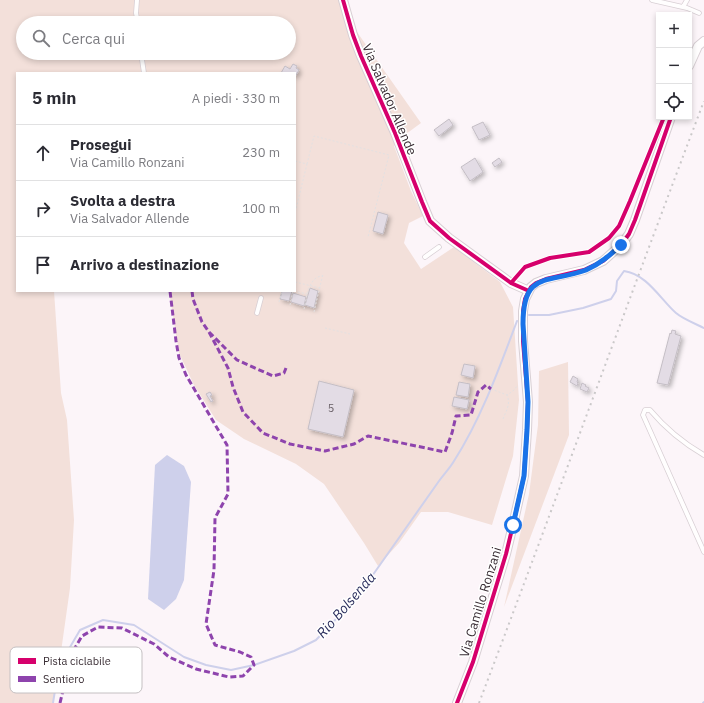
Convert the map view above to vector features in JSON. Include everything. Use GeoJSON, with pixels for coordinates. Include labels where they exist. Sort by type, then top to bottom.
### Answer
{"type":"FeatureCollection","features":[{"type":"Feature","properties":{"kind":"street","name":"Via Salvador Allende"},"geometry":{"type":"LineString","coordinates":[[343,0],[360,56],[395,133],[430,221],[449,238],[511,283],[529,291]]}},
{"type":"Feature","properties":{"kind":"street"},"geometry":{"type":"LineString","coordinates":[[692,58],[698,46],[704,41]]}},
{"type":"Feature","properties":{"kind":"street"},"geometry":{"type":"LineString","coordinates":[[529,291],[536,283],[546,279],[593,267],[603,261],[621,245],[629,234],[635,220],[670,120]]}},
{"type":"Feature","properties":{"kind":"street","name":"Via Camillo Ronzani"},"geometry":{"type":"LineString","coordinates":[[457,703],[473,662],[506,554],[524,476],[528,402],[523,341],[523,311],[525,299],[529,291]]}},
{"type":"Feature","properties":{"kind":"lane"},"geometry":{"type":"LineString","coordinates":[[137,0],[137,16]]}},
{"type":"Feature","properties":{"kind":"lane"},"geometry":{"type":"LineString","coordinates":[[652,0],[683,7],[699,13]]}},
{"type":"Feature","properties":{"kind":"lane"},"geometry":{"type":"LineString","coordinates":[[683,7],[687,0]]}},
{"type":"Feature","properties":{"kind":"lane"},"geometry":{"type":"LineString","coordinates":[[142,60],[144,72]]}},
{"type":"Feature","properties":{"kind":"lane"},"geometry":{"type":"LineString","coordinates":[[425,257],[439,246]]}},
{"type":"Feature","properties":{"kind":"lane"},"geometry":{"type":"LineString","coordinates":[[258,313],[262,298]]}},
{"type":"Feature","properties":{"kind":"lane"},"geometry":{"type":"LineString","coordinates":[[704,455],[679,440],[650,410],[645,410],[642,415],[704,552]]}},
{"type":"Feature","properties":{"kind":"path"},"geometry":{"type":"LineString","coordinates":[[296,209],[314,136],[389,155],[368,238]]}},
{"type":"Feature","properties":{"kind":"path"},"geometry":{"type":"LineString","coordinates":[[296,161],[307,164]]}},
{"type":"Feature","properties":{"kind":"path"},"geometry":{"type":"LineString","coordinates":[[304,309],[313,280],[323,275],[314,312]]}},
{"type":"Feature","properties":{"kind":"path"},"geometry":{"type":"LineString","coordinates":[[296,282],[320,288]]}},
{"type":"Feature","properties":{"kind":"path"},"geometry":{"type":"LineString","coordinates":[[296,291],[308,294]]}},
{"type":"Feature","properties":{"kind":"path"},"geometry":{"type":"LineString","coordinates":[[279,302],[282,292]]}},
{"type":"Feature","properties":{"kind":"path"},"geometry":{"type":"LineString","coordinates":[[290,305],[294,292]]}},
{"type":"Feature","properties":{"kind":"path"},"geometry":{"type":"LineString","coordinates":[[325,328],[350,334]]}},
{"type":"Feature","properties":{"kind":"path"},"geometry":{"type":"LineString","coordinates":[[507,395],[517,386]]}},
{"type":"Feature","properties":{"kind":"path"},"geometry":{"type":"LineString","coordinates":[[491,389],[507,395]]}},
{"type":"Feature","properties":{"kind":"path"},"geometry":{"type":"LineString","coordinates":[[503,419],[509,400],[507,395]]}},
{"type":"Feature","properties":{"kind":"shaded area"},"geometry":{"type":"Polygon","coordinates":[[[0,0],[347,0],[357,32],[421,123],[406,134],[394,146],[411,191],[423,216],[409,223],[404,243],[421,269],[454,247],[500,282],[513,307],[519,400],[513,456],[492,525],[448,512],[421,512],[399,543],[378,566],[324,484],[296,464],[244,439],[216,420],[194,385],[179,353],[169,292],[296,292],[296,72],[16,72],[16,292],[54,292],[61,393],[67,420],[74,520],[70,588],[62,647],[10,647],[10,693],[55,693],[53,703],[0,703],[0,0]]]}},
{"type":"Feature","properties":{"kind":"shaded area"},"geometry":{"type":"Polygon","coordinates":[[[568,362],[569,435],[504,607],[529,494],[538,425],[539,371],[568,362]]]}},
{"type":"Feature","properties":{"kind":"water"},"geometry":{"type":"Polygon","coordinates":[[[167,455],[184,466],[191,482],[184,580],[176,599],[164,610],[148,599],[155,465],[167,455]]]}},
{"type":"Feature","properties":{"kind":"building"},"geometry":{"type":"Polygon","coordinates":[[[293,64],[297,66],[296,68],[299,70],[296,75],[296,72],[282,72],[285,66],[290,69],[293,64]]]}},
{"type":"Feature","properties":{"kind":"building"},"geometry":{"type":"Polygon","coordinates":[[[449,119],[453,125],[439,136],[434,130],[449,119]]]}},
{"type":"Feature","properties":{"kind":"building"},"geometry":{"type":"Polygon","coordinates":[[[483,122],[490,135],[479,140],[472,127],[483,122]]]}},
{"type":"Feature","properties":{"kind":"building"},"geometry":{"type":"Polygon","coordinates":[[[475,158],[483,172],[470,181],[461,167],[475,158]]]}},
{"type":"Feature","properties":{"kind":"building"},"geometry":{"type":"Polygon","coordinates":[[[499,158],[502,162],[495,167],[492,163],[499,158]]]}},
{"type":"Feature","properties":{"kind":"building"},"geometry":{"type":"Polygon","coordinates":[[[378,212],[388,215],[383,234],[373,231],[378,212]]]}},
{"type":"Feature","properties":{"kind":"building"},"geometry":{"type":"Polygon","coordinates":[[[310,288],[318,291],[314,308],[305,305],[310,288]]]}},
{"type":"Feature","properties":{"kind":"building"},"geometry":{"type":"Polygon","coordinates":[[[282,292],[292,292],[289,301],[280,299],[282,292]]]}},
{"type":"Feature","properties":{"kind":"building"},"geometry":{"type":"Polygon","coordinates":[[[293,293],[306,297],[304,306],[291,302],[293,293]]]}},
{"type":"Feature","properties":{"kind":"building"},"geometry":{"type":"Polygon","coordinates":[[[672,330],[676,331],[675,334],[681,336],[668,385],[657,383],[672,330]]]}},
{"type":"Feature","properties":{"kind":"building"},"geometry":{"type":"Polygon","coordinates":[[[464,364],[475,366],[473,378],[461,375],[464,364]]]}},
{"type":"Feature","properties":{"kind":"building"},"geometry":{"type":"Polygon","coordinates":[[[573,376],[578,379],[577,386],[570,382],[573,376]]]}},
{"type":"Feature","properties":{"kind":"building"},"geometry":{"type":"Polygon","coordinates":[[[319,381],[354,390],[343,437],[308,429],[319,381]]]}},
{"type":"Feature","properties":{"kind":"building"},"geometry":{"type":"Polygon","coordinates":[[[459,382],[470,384],[468,397],[456,395],[459,382]]]}},
{"type":"Feature","properties":{"kind":"building"},"geometry":{"type":"Polygon","coordinates":[[[582,383],[589,388],[587,392],[580,389],[582,383]]]}},
{"type":"Feature","properties":{"kind":"building"},"geometry":{"type":"Polygon","coordinates":[[[210,392],[212,395],[210,396],[213,401],[211,402],[206,394],[210,392]]]}},
{"type":"Feature","properties":{"kind":"building"},"geometry":{"type":"Polygon","coordinates":[[[454,397],[469,400],[467,409],[452,406],[454,397]]]}},
{"type":"Feature","properties":{"kind":"waterway","name":"Rio Bolsenda"},"geometry":{"type":"LineString","coordinates":[[529,315],[549,315],[583,308],[611,299],[616,291],[617,281],[624,271],[640,277],[647,282],[676,313],[704,328]]}},
{"type":"Feature","properties":{"kind":"waterway","name":"Rio Bolsenda"},"geometry":{"type":"LineString","coordinates":[[70,647],[80,630],[103,620],[134,625],[184,657],[206,665],[231,670],[254,665],[294,651],[316,640],[358,596],[464,445],[481,411],[517,321]]}},
{"type":"Feature","properties":{"kind":"waterway","name":"Rio Bolsenda"},"geometry":{"type":"LineString","coordinates":[[53,703],[55,693]]}},
{"type":"Feature","properties":{"kind":"railway"},"geometry":{"type":"LineString","coordinates":[[479,703],[704,101]]}},
{"type":"Feature","properties":{"kind":"marked path"},"geometry":{"type":"LineString","coordinates":[[76,647],[82,636],[98,627],[122,628],[154,644],[169,657],[196,669],[229,677],[243,676],[254,665],[251,657],[240,652],[215,645],[206,624],[214,570],[215,518],[228,494],[227,445],[186,375],[179,358],[170,292]]}},
{"type":"Feature","properties":{"kind":"marked path"},"geometry":{"type":"LineString","coordinates":[[192,292],[193,299],[202,322],[209,332],[237,360],[273,376],[284,373],[286,368]]}},
{"type":"Feature","properties":{"kind":"marked path"},"geometry":{"type":"LineString","coordinates":[[209,332],[228,368],[233,387],[243,412],[263,433],[290,444],[325,451],[354,444],[368,436],[445,452],[456,416],[471,415],[478,392],[486,385],[491,389]]}},
{"type":"Feature","properties":{"kind":"marked path"},"geometry":{"type":"LineString","coordinates":[[60,703],[62,693]]}},
{"type":"Feature","properties":{"kind":"cycle path"},"geometry":{"type":"LineString","coordinates":[[343,0],[361,56],[395,133],[430,221],[449,238],[511,283],[529,291]]}},
{"type":"Feature","properties":{"kind":"cycle path"},"geometry":{"type":"LineString","coordinates":[[511,283],[525,267],[550,258],[589,252],[609,238],[619,226],[663,120]]}},
{"type":"Feature","properties":{"kind":"cycle path"},"geometry":{"type":"LineString","coordinates":[[457,703],[473,662],[506,554],[524,476],[528,402],[523,341],[523,311],[525,299],[531,287],[536,283],[546,279],[584,270],[603,261],[621,245],[629,234],[635,220],[670,120]]}},
{"type":"Feature","properties":{"kind":"route"},"geometry":{"type":"LineString","coordinates":[[513,525],[524,476],[527,430],[528,402],[523,341],[523,311],[525,299],[531,287],[536,283],[593,267],[603,261],[621,245]]}}]}
